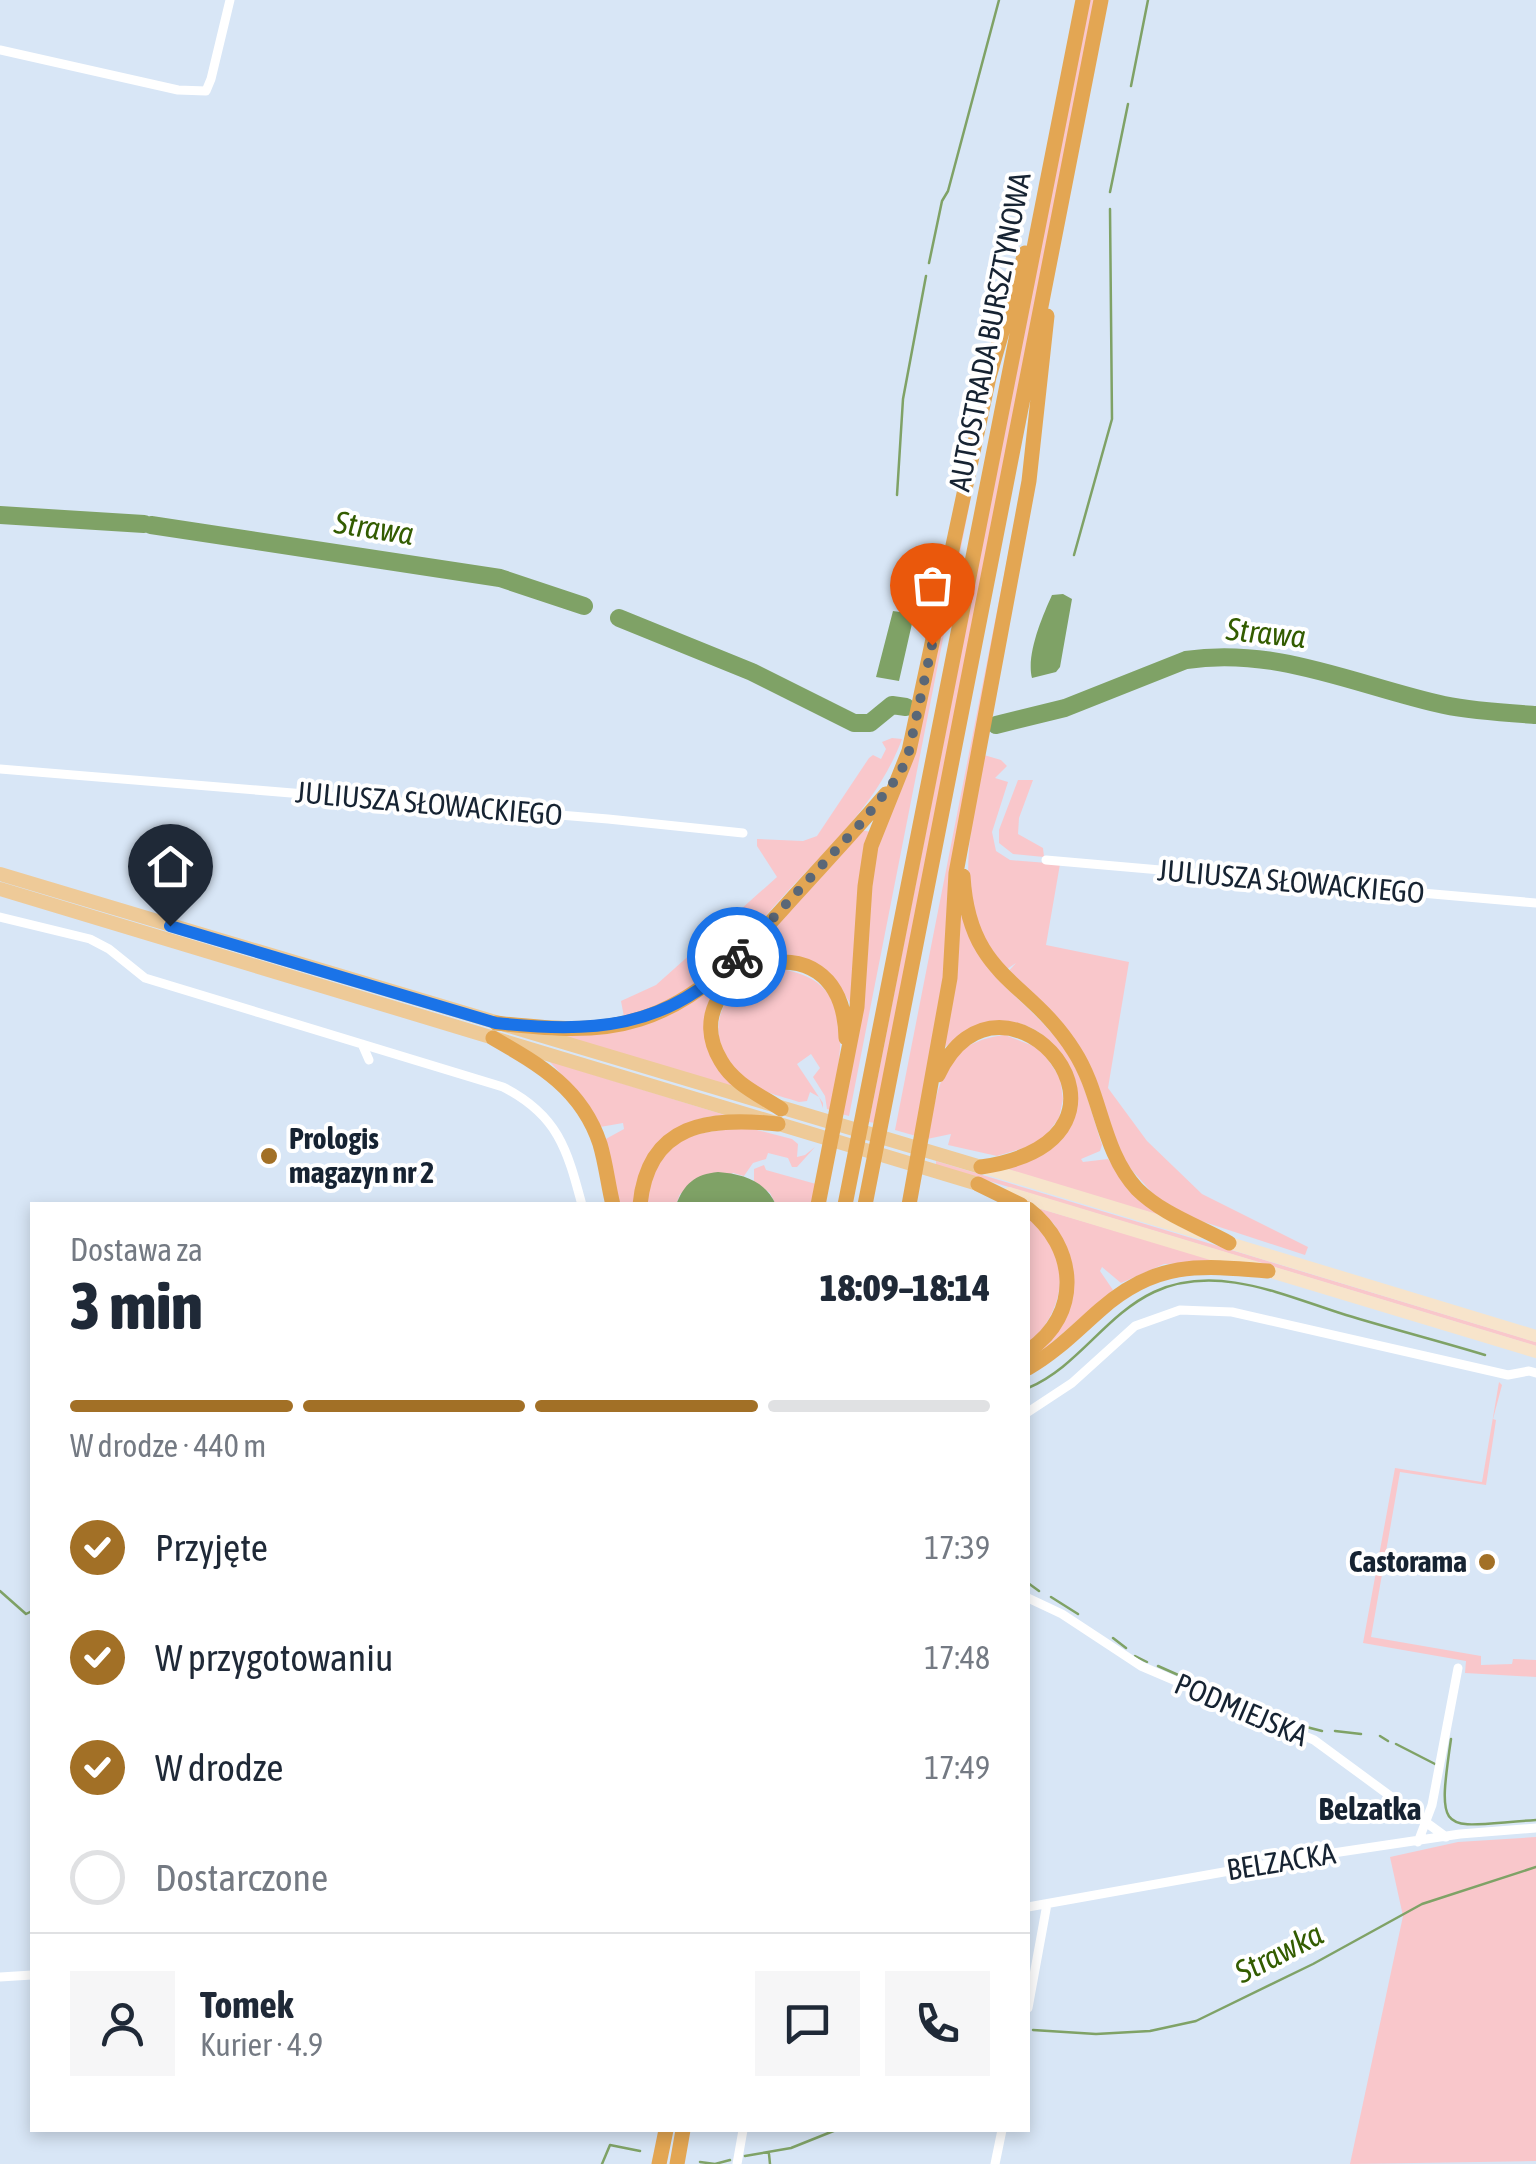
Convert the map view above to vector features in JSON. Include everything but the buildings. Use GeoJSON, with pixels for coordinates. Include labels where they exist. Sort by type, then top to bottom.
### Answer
{"type":"FeatureCollection","features":[{"type":"Feature","properties":{"kind":"highway","name":"AUTOSTRADA BURSZTYNOWA"},"geometry":{"type":"LineString","coordinates":[[846,1202],[1083,0]]}},
{"type":"Feature","properties":{"kind":"highway","name":"AUTOSTRADA BURSZTYNOWA"},"geometry":{"type":"LineString","coordinates":[[866,1202],[1100,0]]}},
{"type":"Feature","properties":{"kind":"highway"},"geometry":{"type":"LineString","coordinates":[[818,1201],[858,994],[870,854],[909,751],[989,377],[1052,158]]}},
{"type":"Feature","properties":{"kind":"highway"},"geometry":{"type":"LineString","coordinates":[[910,1202],[950,978],[954,891],[1029,481],[1054,236]]}},
{"type":"Feature","properties":{"kind":"highway"},"geometry":{"type":"LineString","coordinates":[[494,1030],[616,1024],[659,1012],[700,989],[776,916],[900,774]]}},
{"type":"Feature","properties":{"kind":"highway"},"geometry":{"type":"LineString","coordinates":[[964,832],[964,888],[975,935],[996,969],[1073,1049],[1122,1171],[1158,1207],[1229,1243]]}},
{"type":"Feature","properties":{"kind":"highway"},"geometry":{"type":"LineString","coordinates":[[780,1116],[720,1061],[714,1043],[715,1011],[724,990],[738,975],[757,965],[785,962],[820,974],[842,1008],[845,1061]]}},
{"type":"Feature","properties":{"kind":"highway"},"geometry":{"type":"LineString","coordinates":[[929,1098],[943,1063],[958,1046],[979,1033],[999,1028],[1020,1030],[1052,1050],[1065,1070],[1069,1090],[1068,1112],[1061,1128],[1034,1153],[981,1167]]}},
{"type":"Feature","properties":{"kind":"highway"},"geometry":{"type":"LineString","coordinates":[[494,1030],[549,1070],[579,1102],[601,1148],[612,1202]]}},
{"type":"Feature","properties":{"kind":"highway"},"geometry":{"type":"LineString","coordinates":[[640,1202],[648,1168],[662,1148],[684,1131],[719,1121],[780,1116]]}},
{"type":"Feature","properties":{"kind":"highway"},"geometry":{"type":"LineString","coordinates":[[978,1184],[1014,1202]]}},
{"type":"Feature","properties":{"kind":"highway"},"geometry":{"type":"LineString","coordinates":[[1030,1212],[1054,1234],[1063,1253],[1066,1277],[1060,1315],[1047,1336],[1030,1349]]}},
{"type":"Feature","properties":{"kind":"highway"},"geometry":{"type":"LineString","coordinates":[[1030,1367],[1052,1354],[1117,1295],[1141,1280],[1172,1269],[1198,1266],[1268,1271]]}},
{"type":"Feature","properties":{"kind":"highway"},"geometry":{"type":"LineString","coordinates":[[659,2164],[666,2132]]}},
{"type":"Feature","properties":{"kind":"highway"},"geometry":{"type":"LineString","coordinates":[[677,2164],[684,2132]]}},
{"type":"Feature","properties":{"kind":"main road"},"geometry":{"type":"LineString","coordinates":[[0,874],[101,913]]}},
{"type":"Feature","properties":{"kind":"main road"},"geometry":{"type":"LineString","coordinates":[[0,889],[101,913],[817,1127],[981,1167],[1536,1336]]}},
{"type":"Feature","properties":{"kind":"main road"},"geometry":{"type":"LineString","coordinates":[[817,1127],[926,1168],[1536,1352]]}},
{"type":"Feature","properties":{"kind":"street"},"geometry":{"type":"LineString","coordinates":[[0,50],[201,92],[209,85],[230,0]]}},
{"type":"Feature","properties":{"kind":"street","name":"JULIUSZA SŁOWACKIEGO"},"geometry":{"type":"LineString","coordinates":[[0,769],[608,818],[743,833]]}},
{"type":"Feature","properties":{"kind":"street","name":"JULIUSZA SŁOWACKIEGO"},"geometry":{"type":"LineString","coordinates":[[1046,860],[1536,903]]}},
{"type":"Feature","properties":{"kind":"street"},"geometry":{"type":"LineString","coordinates":[[0,917],[90,939],[110,949],[145,978],[504,1087],[543,1113],[562,1138],[581,1202]]}},
{"type":"Feature","properties":{"kind":"street"},"geometry":{"type":"LineString","coordinates":[[362,1044],[369,1060]]}},
{"type":"Feature","properties":{"kind":"street"},"geometry":{"type":"LineString","coordinates":[[1030,1411],[1072,1384],[1093,1360],[1135,1326],[1180,1310],[1232,1312],[1508,1376],[1529,1370],[1536,1373]]}},
{"type":"Feature","properties":{"kind":"street","name":"PODMIEJSKA"},"geometry":{"type":"LineString","coordinates":[[1030,1599],[1062,1614],[1141,1666],[1314,1740],[1446,1837]]}},
{"type":"Feature","properties":{"kind":"street"},"geometry":{"type":"LineString","coordinates":[[1418,1842],[1426,1822],[1458,1668]]}},
{"type":"Feature","properties":{"kind":"street","name":"BELZACKA"},"geometry":{"type":"LineString","coordinates":[[1030,1907],[1246,1866],[1536,1828]]}},
{"type":"Feature","properties":{"kind":"street"},"geometry":{"type":"LineString","coordinates":[[1030,1997],[1047,1904]]}},
{"type":"Feature","properties":{"kind":"street"},"geometry":{"type":"LineString","coordinates":[[0,1977],[30,1974]]}},
{"type":"Feature","properties":{"kind":"street"},"geometry":{"type":"LineString","coordinates":[[736,2164],[743,2132]]}},
{"type":"Feature","properties":{"kind":"street"},"geometry":{"type":"LineString","coordinates":[[995,2164],[1002,2132]]}},
{"type":"Feature","properties":{"kind":"shaded area"},"geometry":{"type":"Polygon","coordinates":[[[1089,0],[1096,0],[875,1123],[869,1122],[1089,0]]]}},
{"type":"Feature","properties":{"kind":"shaded area"},"geometry":{"type":"Polygon","coordinates":[[[1029,448],[944,985],[916,1136],[895,1130],[1029,448]]]}},
{"type":"Feature","properties":{"kind":"shaded area"},"geometry":{"type":"Polygon","coordinates":[[[979,456],[849,1116],[841,1114],[874,859],[979,456]]]}},
{"type":"Feature","properties":{"kind":"shaded area"},"geometry":{"type":"Polygon","coordinates":[[[911,572],[923,575],[899,681],[876,677],[893,611],[900,612],[911,572]]]}},
{"type":"Feature","properties":{"kind":"shaded area"},"geometry":{"type":"Polygon","coordinates":[[[1063,594],[1072,599],[1060,667],[1056,672],[1032,678],[1031,658],[1040,625],[1052,595],[1063,594]]]}},
{"type":"Feature","properties":{"kind":"shaded area"},"geometry":{"type":"Polygon","coordinates":[[[902,739],[867,802],[743,941],[686,990],[624,1017],[621,1001],[656,985],[777,877],[757,846],[757,839],[803,841],[817,836],[869,758],[873,755],[881,759],[886,749],[882,742],[902,739]]]}},
{"type":"Feature","properties":{"kind":"shaded area"},"geometry":{"type":"Polygon","coordinates":[[[984,755],[1007,766],[995,778],[1008,782],[992,832],[996,851],[1010,860],[1060,864],[1046,945],[1129,962],[1108,1088],[1147,1141],[1202,1194],[1308,1247],[1305,1255],[1192,1218],[1155,1196],[1121,1158],[1094,1087],[1006,974],[1016,963],[1004,971],[984,943],[974,917],[969,848],[984,755]]]}},
{"type":"Feature","properties":{"kind":"shaded area"},"geometry":{"type":"Polygon","coordinates":[[[1018,780],[1033,780],[1019,818],[1018,834],[1043,848],[1044,857],[1013,854],[999,843],[999,830],[1018,780]]]}},
{"type":"Feature","properties":{"kind":"shaded area"},"geometry":{"type":"Polygon","coordinates":[[[860,830],[872,832],[851,1004],[835,981],[809,966],[768,957],[743,964],[725,983],[707,1021],[743,1090],[552,1033],[690,1000],[860,830]]]}},
{"type":"Feature","properties":{"kind":"shaded area"},"geometry":{"type":"Polygon","coordinates":[[[958,901],[966,927],[987,966],[1061,1044],[1075,1067],[1102,1145],[1100,1151],[1081,1159],[1108,1159],[1120,1176],[1165,1217],[1003,1168],[1044,1154],[1066,1128],[1073,1097],[1066,1066],[1048,1039],[1020,1024],[985,1024],[945,1047],[958,901]]]}},
{"type":"Feature","properties":{"kind":"shaded area"},"geometry":{"type":"Polygon","coordinates":[[[779,969],[805,976],[822,987],[833,1003],[840,1043],[830,1110],[813,1077],[820,1068],[811,1054],[797,1064],[819,1097],[810,1092],[807,1101],[799,1102],[755,1086],[724,1053],[719,1035],[727,1001],[739,987],[779,969]]]}},
{"type":"Feature","properties":{"kind":"shaded area"},"geometry":{"type":"Polygon","coordinates":[[[1005,1035],[1041,1049],[1060,1078],[1063,1099],[1059,1118],[1040,1143],[997,1156],[948,1145],[951,1134],[927,1139],[940,1085],[955,1057],[984,1039],[1005,1035]]]}},
{"type":"Feature","properties":{"kind":"shaded area"},"geometry":{"type":"Polygon","coordinates":[[[549,1061],[725,1115],[690,1122],[675,1131],[651,1155],[634,1202],[617,1202],[604,1140],[624,1129],[623,1123],[600,1127],[583,1097],[549,1061]]]}},
{"type":"Feature","properties":{"kind":"shaded area"},"geometry":{"type":"Polygon","coordinates":[[[749,1128],[792,1139],[798,1144],[797,1157],[815,1147],[797,1167],[792,1167],[788,1158],[768,1153],[766,1159],[753,1163],[744,1176],[733,1173],[680,1194],[677,1202],[646,1202],[657,1164],[666,1151],[678,1142],[709,1132],[749,1128]]]}},
{"type":"Feature","properties":{"kind":"shaded area"},"geometry":{"type":"Polygon","coordinates":[[[936,1161],[1536,1342],[1536,1346],[936,1165],[936,1161]]]}},
{"type":"Feature","properties":{"kind":"shaded area"},"geometry":{"type":"Polygon","coordinates":[[[764,1165],[766,1170],[816,1184],[813,1202],[774,1202],[770,1193],[754,1181],[754,1169],[764,1165]]]}},
{"type":"Feature","properties":{"kind":"shaded area"},"geometry":{"type":"Polygon","coordinates":[[[718,1172],[753,1180],[774,1202],[678,1202],[691,1181],[718,1172]]]}},
{"type":"Feature","properties":{"kind":"shaded area"},"geometry":{"type":"Polygon","coordinates":[[[1031,1206],[1221,1262],[1164,1264],[1121,1283],[1102,1267],[1100,1271],[1113,1290],[1030,1361],[1030,1356],[1051,1341],[1068,1251],[1054,1224],[1031,1206]]]}},
{"type":"Feature","properties":{"kind":"shaded area"},"geometry":{"type":"Polygon","coordinates":[[[1030,1218],[1052,1244],[1060,1275],[1057,1300],[1030,1342],[1030,1218]]]}},
{"type":"Feature","properties":{"kind":"shaded area"},"geometry":{"type":"Polygon","coordinates":[[[1499,1382],[1502,1385],[1493,1419],[1496,1420],[1486,1485],[1400,1472],[1371,1637],[1481,1656],[1481,1665],[1512,1664],[1513,1659],[1536,1660],[1536,1677],[1465,1673],[1466,1661],[1363,1643],[1395,1468],[1482,1482],[1499,1382]]]}},
{"type":"Feature","properties":{"kind":"shaded area"},"geometry":{"type":"Polygon","coordinates":[[[1536,1837],[1536,2161],[1350,2164],[1403,1916],[1390,1857],[1458,1842],[1536,1837]]]}},
{"type":"Feature","properties":{"kind":"waterway"},"geometry":{"type":"LineString","coordinates":[[929,263],[942,201],[948,191],[999,0]]}},
{"type":"Feature","properties":{"kind":"waterway"},"geometry":{"type":"LineString","coordinates":[[1131,86],[1148,0]]}},
{"type":"Feature","properties":{"kind":"waterway"},"geometry":{"type":"LineString","coordinates":[[1110,192],[1128,104]]}},
{"type":"Feature","properties":{"kind":"waterway"},"geometry":{"type":"LineString","coordinates":[[1074,555],[1112,419],[1110,209]]}},
{"type":"Feature","properties":{"kind":"waterway"},"geometry":{"type":"LineString","coordinates":[[897,495],[903,399],[926,276]]}},
{"type":"Feature","properties":{"kind":"waterway","name":"Strawa"},"geometry":{"type":"LineString","coordinates":[[0,515],[144,524]]}},
{"type":"Feature","properties":{"kind":"waterway","name":"Strawa"},"geometry":{"type":"LineString","coordinates":[[151,525],[500,578],[584,606]]}},
{"type":"Feature","properties":{"kind":"waterway","name":"Strawa"},"geometry":{"type":"LineString","coordinates":[[619,618],[752,672],[854,723],[870,723],[892,705],[906,707]]}},
{"type":"Feature","properties":{"kind":"waterway","name":"Strawa"},"geometry":{"type":"LineString","coordinates":[[996,725],[1065,708],[1186,660],[1219,657],[1285,663],[1455,707],[1536,715]]}},
{"type":"Feature","properties":{"kind":"waterway"},"geometry":{"type":"LineString","coordinates":[[1030,1387],[1062,1367],[1137,1302],[1178,1284],[1202,1281],[1251,1285],[1485,1355]]}},
{"type":"Feature","properties":{"kind":"waterway"},"geometry":{"type":"LineString","coordinates":[[1030,1584],[1039,1591]]}},
{"type":"Feature","properties":{"kind":"waterway"},"geometry":{"type":"LineString","coordinates":[[0,1591],[26,1614],[30,1612]]}},
{"type":"Feature","properties":{"kind":"waterway"},"geometry":{"type":"LineString","coordinates":[[1051,1597],[1078,1614]]}},
{"type":"Feature","properties":{"kind":"waterway"},"geometry":{"type":"LineString","coordinates":[[1113,1638],[1126,1648]]}},
{"type":"Feature","properties":{"kind":"waterway"},"geometry":{"type":"LineString","coordinates":[[1135,1656],[1147,1662]]}},
{"type":"Feature","properties":{"kind":"waterway"},"geometry":{"type":"LineString","coordinates":[[1158,1666],[1185,1678]]}},
{"type":"Feature","properties":{"kind":"waterway"},"geometry":{"type":"LineString","coordinates":[[1194,1682],[1230,1697]]}},
{"type":"Feature","properties":{"kind":"waterway"},"geometry":{"type":"LineString","coordinates":[[1239,1701],[1287,1722],[1322,1731]]}},
{"type":"Feature","properties":{"kind":"waterway"},"geometry":{"type":"LineString","coordinates":[[1335,1731],[1361,1734]]}},
{"type":"Feature","properties":{"kind":"waterway"},"geometry":{"type":"LineString","coordinates":[[1380,1736],[1388,1741]]}},
{"type":"Feature","properties":{"kind":"waterway"},"geometry":{"type":"LineString","coordinates":[[1451,1739],[1445,1796],[1453,1820],[1464,1824],[1536,1820]]}},
{"type":"Feature","properties":{"kind":"waterway"},"geometry":{"type":"LineString","coordinates":[[1396,1744],[1435,1764]]}},
{"type":"Feature","properties":{"kind":"waterway","name":"Strawka"},"geometry":{"type":"LineString","coordinates":[[1033,2030],[1096,2034],[1150,2031],[1196,2021],[1313,1964],[1422,1904],[1536,1867]]}},
{"type":"Feature","properties":{"kind":"waterway","name":"Strawka"},"geometry":{"type":"LineString","coordinates":[[745,2156],[791,2148],[831,2132]]}},
{"type":"Feature","properties":{"kind":"waterway","name":"Strawka"},"geometry":{"type":"LineString","coordinates":[[602,2164],[610,2145],[640,2151]]}},
{"type":"Feature","properties":{"kind":"waterway"},"geometry":{"type":"LineString","coordinates":[[769,2154],[770,2164]]}},
{"type":"Feature","properties":{"kind":"waterway","name":"Strawka"},"geometry":{"type":"LineString","coordinates":[[700,2162],[730,2160]]}},
{"type":"Feature","properties":{"kind":"way so far"},"geometry":{"type":"LineString","coordinates":[[737,957],[862,822],[900,774],[909,751],[932,645]]}},
{"type":"Feature","properties":{"kind":"place","name":"Prologis magazyn nr 2"},"geometry":{"type":"Point","coordinates":[269,1156]}},
{"type":"Feature","properties":{"kind":"place","name":"Castorama"},"geometry":{"type":"Point","coordinates":[1487,1562]}},
{"type":"Feature","properties":{"kind":"district","name":"Belzatka"},"geometry":{"type":"Point","coordinates":[1370,1809]}},
{"type":"Feature","properties":{"kind":"route"},"geometry":{"type":"LineString","coordinates":[[170,926],[496,1023],[539,1028],[601,1026],[644,1018],[700,989],[737,957]]}}]}
